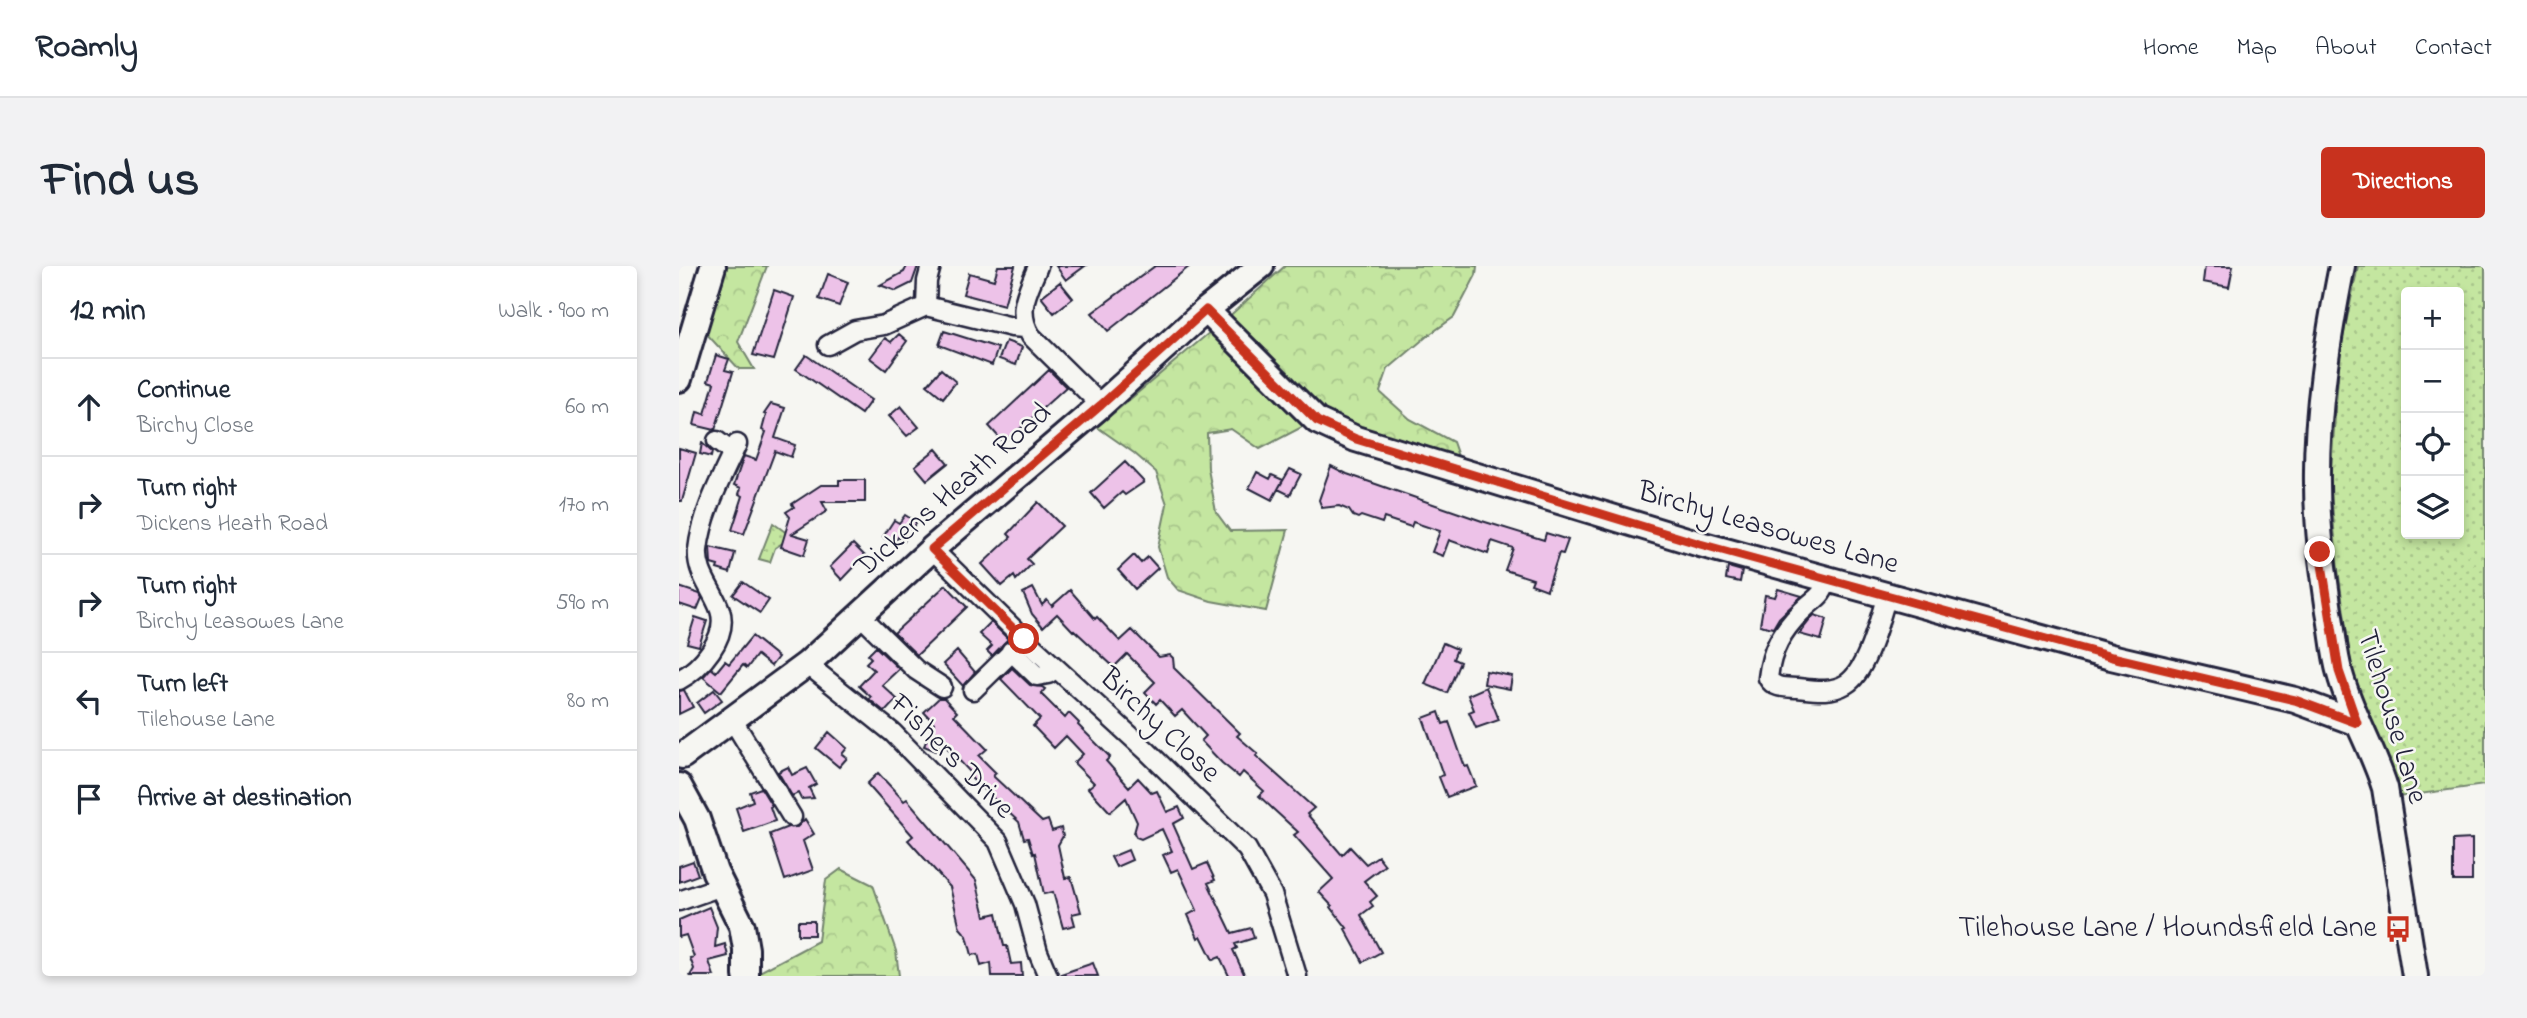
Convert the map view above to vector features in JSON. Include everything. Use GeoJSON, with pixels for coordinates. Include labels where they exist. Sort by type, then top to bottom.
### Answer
{"type":"FeatureCollection","features":[{"type":"Feature","properties":{"kind":"street"},"geometry":{"type":"LineString","coordinates":[[679,379],[686,326],[713,266]]}},
{"type":"Feature","properties":{"kind":"street"},"geometry":{"type":"LineString","coordinates":[[926,306],[927,281],[932,266]]}},
{"type":"Feature","properties":{"kind":"street"},"geometry":{"type":"LineString","coordinates":[[1038,266],[1021,311],[1025,328],[1101,405]]}},
{"type":"Feature","properties":{"kind":"street","name":"Dickens Heath Road"},"geometry":{"type":"LineString","coordinates":[[681,755],[807,664],[932,549],[1101,405],[1206,310],[1261,266]]}},
{"type":"Feature","properties":{"kind":"street","name":"Tilehouse Lane"},"geometry":{"type":"LineString","coordinates":[[2342,266],[2333,309],[2319,422],[2317,484],[2320,552],[2339,671],[2357,723],[2378,766],[2385,788],[2415,976]]}},
{"type":"Feature","properties":{"kind":"street"},"geometry":{"type":"LineString","coordinates":[[828,345],[855,330],[884,325],[926,306],[1025,328]]}},
{"type":"Feature","properties":{"kind":"street","name":"Birchy Leasowes Lane"},"geometry":{"type":"LineString","coordinates":[[1206,310],[1317,421],[1356,439],[1828,579],[2112,657],[2295,700],[2357,723]]}},
{"type":"Feature","properties":{"kind":"street"},"geometry":{"type":"LineString","coordinates":[[679,680],[700,664],[712,648],[719,632],[721,613],[701,573],[698,551],[708,511],[735,449],[717,441]]}},
{"type":"Feature","properties":{"kind":"street","name":"Birchy Close"},"geometry":{"type":"LineString","coordinates":[[932,549],[1018,645],[1056,668],[1147,751],[1247,849],[1272,894],[1297,976]]}},
{"type":"Feature","properties":{"kind":"street"},"geometry":{"type":"LineString","coordinates":[[1828,579],[1822,595],[1803,610],[1776,643],[1768,678],[1776,686],[1823,691],[1835,689],[1854,678],[1863,664],[1887,595]]}},
{"type":"Feature","properties":{"kind":"street"},"geometry":{"type":"LineString","coordinates":[[860,615],[916,670],[942,688]]}},
{"type":"Feature","properties":{"kind":"street"},"geometry":{"type":"LineString","coordinates":[[972,690],[1018,645]]}},
{"type":"Feature","properties":{"kind":"street","name":"Fishers Drive"},"geometry":{"type":"LineString","coordinates":[[807,664],[893,733],[998,841],[1025,904],[1038,952],[1048,976]]}},
{"type":"Feature","properties":{"kind":"street"},"geometry":{"type":"LineString","coordinates":[[732,719],[792,817]]}},
{"type":"Feature","properties":{"kind":"street"},"geometry":{"type":"LineString","coordinates":[[681,755],[687,771],[679,785],[697,819],[722,886],[742,926],[746,949],[745,976]]}},
{"type":"Feature","properties":{"kind":"street"},"geometry":{"type":"LineString","coordinates":[[679,901],[722,886]]}},
{"type":"Feature","properties":{"kind":"green space"},"geometry":{"type":"Polygon","coordinates":[[[721,266],[767,266],[738,342],[754,369],[739,369],[704,331],[721,266]]]}},
{"type":"Feature","properties":{"kind":"green space"},"geometry":{"type":"Polygon","coordinates":[[[1285,266],[1477,266],[1476,275],[1454,317],[1388,369],[1380,392],[1410,419],[1453,442],[1460,462],[1329,422],[1225,320],[1285,266]]]}},
{"type":"Feature","properties":{"kind":"green space"},"geometry":{"type":"Polygon","coordinates":[[[2358,266],[2485,266],[2485,785],[2398,797],[2353,679],[2337,562],[2330,481],[2340,352],[2358,266]]]}},
{"type":"Feature","properties":{"kind":"green space"},"geometry":{"type":"Polygon","coordinates":[[[1210,332],[1306,425],[1260,449],[1231,429],[1207,433],[1208,469],[1216,512],[1230,531],[1288,530],[1266,611],[1211,601],[1178,590],[1167,577],[1158,547],[1167,504],[1156,472],[1097,427],[1210,332]]]}},
{"type":"Feature","properties":{"kind":"green space"},"geometry":{"type":"Polygon","coordinates":[[[773,523],[788,534],[784,542],[775,548],[770,562],[759,559],[773,523]]]}},
{"type":"Feature","properties":{"kind":"green space"},"geometry":{"type":"Polygon","coordinates":[[[841,869],[873,885],[896,951],[899,976],[752,976],[818,941],[826,880],[841,869]]]}},
{"type":"Feature","properties":{"kind":"building"},"geometry":{"type":"Polygon","coordinates":[[[907,266],[918,266],[912,283],[896,291],[880,285],[904,272],[907,266]]]}},
{"type":"Feature","properties":{"kind":"building"},"geometry":{"type":"Polygon","coordinates":[[[998,266],[1015,266],[1004,305],[963,294],[969,273],[994,280],[998,266]]]}},
{"type":"Feature","properties":{"kind":"building"},"geometry":{"type":"Polygon","coordinates":[[[1056,266],[1085,266],[1066,280],[1056,266]]]}},
{"type":"Feature","properties":{"kind":"building"},"geometry":{"type":"Polygon","coordinates":[[[1155,266],[1190,266],[1108,331],[1092,313],[1155,266]]]}},
{"type":"Feature","properties":{"kind":"building"},"geometry":{"type":"Polygon","coordinates":[[[2205,266],[2233,266],[2229,287],[2203,282],[2205,266]]]}},
{"type":"Feature","properties":{"kind":"building"},"geometry":{"type":"Polygon","coordinates":[[[828,274],[848,282],[839,306],[819,299],[828,274]]]}},
{"type":"Feature","properties":{"kind":"building"},"geometry":{"type":"Polygon","coordinates":[[[1060,282],[1073,298],[1054,313],[1041,297],[1060,282]]]}},
{"type":"Feature","properties":{"kind":"building"},"geometry":{"type":"Polygon","coordinates":[[[774,290],[794,297],[774,360],[753,355],[774,290]]]}},
{"type":"Feature","properties":{"kind":"building"},"geometry":{"type":"Polygon","coordinates":[[[944,331],[998,348],[992,365],[939,345],[944,331]]]}},
{"type":"Feature","properties":{"kind":"building"},"geometry":{"type":"Polygon","coordinates":[[[899,334],[907,341],[886,370],[870,358],[885,338],[891,342],[899,334]]]}},
{"type":"Feature","properties":{"kind":"building"},"geometry":{"type":"Polygon","coordinates":[[[1006,341],[1022,347],[1016,365],[999,359],[1006,341]]]}},
{"type":"Feature","properties":{"kind":"building"},"geometry":{"type":"Polygon","coordinates":[[[716,355],[729,359],[725,370],[733,372],[715,430],[694,425],[697,412],[705,414],[714,383],[708,381],[716,355]]]}},
{"type":"Feature","properties":{"kind":"building"},"geometry":{"type":"Polygon","coordinates":[[[806,355],[871,400],[861,414],[796,369],[806,355]]]}},
{"type":"Feature","properties":{"kind":"building"},"geometry":{"type":"Polygon","coordinates":[[[941,369],[956,382],[943,398],[927,385],[941,369]]]}},
{"type":"Feature","properties":{"kind":"building"},"geometry":{"type":"Polygon","coordinates":[[[1049,370],[1066,387],[1003,442],[989,426],[1049,370]]]}},
{"type":"Feature","properties":{"kind":"building"},"geometry":{"type":"Polygon","coordinates":[[[771,404],[785,408],[775,438],[795,445],[791,457],[775,451],[744,534],[732,530],[743,496],[739,494],[741,488],[734,485],[744,456],[756,460],[766,432],[762,430],[766,415],[764,414],[771,404]]]}},
{"type":"Feature","properties":{"kind":"building"},"geometry":{"type":"Polygon","coordinates":[[[901,406],[919,427],[907,436],[889,416],[901,406]]]}},
{"type":"Feature","properties":{"kind":"building"},"geometry":{"type":"Polygon","coordinates":[[[702,443],[712,452],[711,457],[700,454],[702,443]]]}},
{"type":"Feature","properties":{"kind":"building"},"geometry":{"type":"Polygon","coordinates":[[[679,448],[696,453],[682,501],[679,501],[679,448]]]}},
{"type":"Feature","properties":{"kind":"building"},"geometry":{"type":"Polygon","coordinates":[[[936,449],[948,463],[927,480],[915,466],[936,449]]]}},
{"type":"Feature","properties":{"kind":"building"},"geometry":{"type":"Polygon","coordinates":[[[1125,462],[1144,482],[1125,495],[1122,492],[1104,508],[1091,493],[1125,462]]]}},
{"type":"Feature","properties":{"kind":"building"},"geometry":{"type":"Polygon","coordinates":[[[1331,466],[1482,521],[1544,540],[1546,533],[1568,540],[1563,554],[1559,553],[1547,590],[1531,584],[1533,579],[1505,570],[1513,548],[1492,541],[1488,554],[1449,540],[1443,556],[1432,552],[1440,531],[1413,522],[1411,527],[1384,518],[1382,523],[1361,516],[1358,518],[1339,506],[1322,508],[1319,500],[1331,466]]]}},
{"type":"Feature","properties":{"kind":"building"},"geometry":{"type":"Polygon","coordinates":[[[1290,469],[1301,474],[1290,495],[1278,489],[1290,469]]]}},
{"type":"Feature","properties":{"kind":"building"},"geometry":{"type":"Polygon","coordinates":[[[1257,472],[1270,479],[1272,475],[1283,480],[1272,500],[1249,488],[1257,472]]]}},
{"type":"Feature","properties":{"kind":"building"},"geometry":{"type":"Polygon","coordinates":[[[839,480],[865,480],[865,502],[822,502],[827,511],[792,534],[809,539],[804,555],[781,547],[790,517],[786,512],[794,507],[792,504],[821,485],[839,485],[839,480]]]}},
{"type":"Feature","properties":{"kind":"building"},"geometry":{"type":"Polygon","coordinates":[[[1038,502],[1062,526],[1027,559],[1032,564],[1016,580],[1014,576],[1002,586],[982,564],[1011,537],[1008,534],[1038,502]]]}},
{"type":"Feature","properties":{"kind":"building"},"geometry":{"type":"Polygon","coordinates":[[[905,515],[916,522],[904,541],[898,537],[893,544],[883,537],[894,520],[899,523],[905,515]]]}},
{"type":"Feature","properties":{"kind":"building"},"geometry":{"type":"Polygon","coordinates":[[[853,544],[865,556],[842,580],[830,567],[853,544]]]}},
{"type":"Feature","properties":{"kind":"building"},"geometry":{"type":"Polygon","coordinates":[[[710,547],[735,553],[730,573],[711,564],[710,547]]]}},
{"type":"Feature","properties":{"kind":"building"},"geometry":{"type":"Polygon","coordinates":[[[1134,555],[1141,563],[1148,557],[1158,568],[1135,589],[1118,570],[1134,555]]]}},
{"type":"Feature","properties":{"kind":"building"},"geometry":{"type":"Polygon","coordinates":[[[1728,567],[1742,571],[1740,582],[1726,579],[1728,567]]]}},
{"type":"Feature","properties":{"kind":"building"},"geometry":{"type":"Polygon","coordinates":[[[743,582],[769,600],[760,613],[733,595],[743,582]]]}},
{"type":"Feature","properties":{"kind":"building"},"geometry":{"type":"Polygon","coordinates":[[[946,585],[967,607],[917,655],[894,633],[946,585]]]}},
{"type":"Feature","properties":{"kind":"building"},"geometry":{"type":"Polygon","coordinates":[[[679,587],[700,594],[702,598],[697,610],[679,604],[679,587]]]}},
{"type":"Feature","properties":{"kind":"building"},"geometry":{"type":"Polygon","coordinates":[[[1033,588],[1042,605],[1047,600],[1052,606],[1070,590],[1095,619],[1097,617],[1120,641],[1132,630],[1159,657],[1170,655],[1174,668],[1240,733],[1237,736],[1314,808],[1307,814],[1342,855],[1350,847],[1366,864],[1378,856],[1385,865],[1364,881],[1377,896],[1370,902],[1373,906],[1361,915],[1381,952],[1363,962],[1345,929],[1347,928],[1319,892],[1333,879],[1294,835],[1298,832],[1259,796],[1264,791],[1243,772],[1239,777],[1222,763],[1201,741],[1206,736],[1182,710],[1175,716],[1160,700],[1156,704],[1145,692],[1155,682],[1127,654],[1114,667],[1057,614],[1043,627],[1032,614],[1023,593],[1033,588]]]}},
{"type":"Feature","properties":{"kind":"building"},"geometry":{"type":"Polygon","coordinates":[[[1778,589],[1802,596],[1779,618],[1773,628],[1760,625],[1765,595],[1775,597],[1778,589]]]}},
{"type":"Feature","properties":{"kind":"building"},"geometry":{"type":"Polygon","coordinates":[[[1814,615],[1827,619],[1821,640],[1799,634],[1814,615]]]}},
{"type":"Feature","properties":{"kind":"building"},"geometry":{"type":"Polygon","coordinates":[[[695,617],[707,621],[699,646],[687,643],[695,617]]]}},
{"type":"Feature","properties":{"kind":"building"},"geometry":{"type":"Polygon","coordinates":[[[991,622],[1008,639],[992,656],[987,651],[992,646],[979,634],[991,622]]]}},
{"type":"Feature","properties":{"kind":"building"},"geometry":{"type":"Polygon","coordinates":[[[752,636],[778,657],[771,666],[757,655],[747,668],[743,665],[721,692],[703,677],[711,668],[716,672],[725,661],[729,664],[752,636]]]}},
{"type":"Feature","properties":{"kind":"building"},"geometry":{"type":"Polygon","coordinates":[[[1443,643],[1457,649],[1453,659],[1460,662],[1447,693],[1425,684],[1443,643]]]}},
{"type":"Feature","properties":{"kind":"building"},"geometry":{"type":"Polygon","coordinates":[[[876,647],[899,669],[882,685],[897,699],[885,712],[869,699],[871,697],[859,686],[874,670],[866,663],[871,658],[868,655],[876,647]]]}},
{"type":"Feature","properties":{"kind":"building"},"geometry":{"type":"Polygon","coordinates":[[[957,651],[975,672],[963,686],[943,664],[957,651]]]}},
{"type":"Feature","properties":{"kind":"building"},"geometry":{"type":"Polygon","coordinates":[[[1012,668],[1030,685],[1045,689],[1041,694],[1065,718],[1069,713],[1079,723],[1110,757],[1106,761],[1129,787],[1138,778],[1152,793],[1157,791],[1167,812],[1179,807],[1184,818],[1173,824],[1193,869],[1207,863],[1215,880],[1208,883],[1232,933],[1251,928],[1254,938],[1235,944],[1237,948],[1233,950],[1245,976],[1229,976],[1220,957],[1213,960],[1201,936],[1198,938],[1188,915],[1197,910],[1178,869],[1171,872],[1163,855],[1172,851],[1162,829],[1141,839],[1136,837],[1134,833],[1137,822],[1126,798],[1110,812],[1088,788],[1094,783],[1074,763],[1083,754],[1066,736],[1054,748],[1033,726],[1040,719],[1001,679],[1012,668]]]}},
{"type":"Feature","properties":{"kind":"building"},"geometry":{"type":"Polygon","coordinates":[[[1486,671],[1512,676],[1510,689],[1484,684],[1486,671]]]}},
{"type":"Feature","properties":{"kind":"building"},"geometry":{"type":"Polygon","coordinates":[[[1486,687],[1499,720],[1476,728],[1469,712],[1474,710],[1468,695],[1486,687]]]}},
{"type":"Feature","properties":{"kind":"building"},"geometry":{"type":"Polygon","coordinates":[[[684,690],[693,707],[679,714],[679,691],[684,690]]]}},
{"type":"Feature","properties":{"kind":"building"},"geometry":{"type":"Polygon","coordinates":[[[714,690],[722,700],[704,713],[697,703],[714,690]]]}},
{"type":"Feature","properties":{"kind":"building"},"geometry":{"type":"Polygon","coordinates":[[[939,698],[944,698],[957,712],[954,715],[987,749],[979,756],[996,773],[993,776],[1042,822],[1048,820],[1052,831],[1061,828],[1063,836],[1058,845],[1065,878],[1071,877],[1081,912],[1072,914],[1075,925],[1063,928],[1053,892],[1044,894],[1035,853],[1033,854],[1028,838],[1024,839],[1019,822],[969,776],[971,773],[941,741],[936,751],[924,746],[934,723],[924,712],[939,698]]]}},
{"type":"Feature","properties":{"kind":"building"},"geometry":{"type":"Polygon","coordinates":[[[1439,712],[1443,724],[1449,722],[1465,767],[1468,766],[1476,786],[1447,797],[1439,777],[1443,775],[1423,718],[1439,712]]]}},
{"type":"Feature","properties":{"kind":"building"},"geometry":{"type":"Polygon","coordinates":[[[829,732],[847,748],[842,754],[847,758],[839,767],[816,748],[829,732]]]}},
{"type":"Feature","properties":{"kind":"building"},"geometry":{"type":"Polygon","coordinates":[[[788,767],[792,775],[807,768],[816,784],[809,788],[814,798],[801,799],[798,793],[792,796],[778,772],[788,767]]]}},
{"type":"Feature","properties":{"kind":"building"},"geometry":{"type":"Polygon","coordinates":[[[878,773],[904,801],[907,799],[976,880],[985,916],[997,913],[1011,964],[1021,963],[1022,976],[992,976],[991,963],[981,966],[978,954],[972,955],[967,936],[960,928],[950,887],[908,840],[913,836],[867,784],[878,773]]]}},
{"type":"Feature","properties":{"kind":"building"},"geometry":{"type":"Polygon","coordinates":[[[761,788],[772,806],[770,807],[775,821],[744,832],[736,808],[753,801],[750,792],[761,788]]]}},
{"type":"Feature","properties":{"kind":"building"},"geometry":{"type":"Polygon","coordinates":[[[805,819],[814,834],[803,841],[813,870],[785,880],[770,834],[788,827],[797,827],[805,819]]]}},
{"type":"Feature","properties":{"kind":"building"},"geometry":{"type":"Polygon","coordinates":[[[2472,839],[2472,881],[2453,881],[2453,840],[2472,839]]]}},
{"type":"Feature","properties":{"kind":"building"},"geometry":{"type":"Polygon","coordinates":[[[1128,850],[1132,860],[1116,867],[1111,857],[1128,850]]]}},
{"type":"Feature","properties":{"kind":"building"},"geometry":{"type":"Polygon","coordinates":[[[693,861],[698,875],[679,882],[679,866],[693,861]]]}},
{"type":"Feature","properties":{"kind":"building"},"geometry":{"type":"Polygon","coordinates":[[[709,907],[717,927],[715,947],[725,944],[728,956],[709,961],[714,976],[690,976],[694,969],[690,958],[694,957],[686,935],[679,937],[679,920],[709,907]]]}},
{"type":"Feature","properties":{"kind":"building"},"geometry":{"type":"Polygon","coordinates":[[[798,921],[814,921],[814,935],[798,935],[798,921]]]}},
{"type":"Feature","properties":{"kind":"building"},"geometry":{"type":"Polygon","coordinates":[[[1093,963],[1098,976],[1061,976],[1061,974],[1093,963]]]}},
{"type":"Feature","properties":{"kind":"place","name":"Tilehouse Lane / Houndsfield Lane"},"geometry":{"type":"Point","coordinates":[2398,929]}},
{"type":"Feature","properties":{"kind":"route"},"geometry":{"type":"LineString","coordinates":[[1024,639],[932,549],[1101,405],[1206,310],[1317,421],[1356,439],[1700,544],[2112,657],[2295,700],[2357,723],[2339,671],[2320,552]]}}]}
